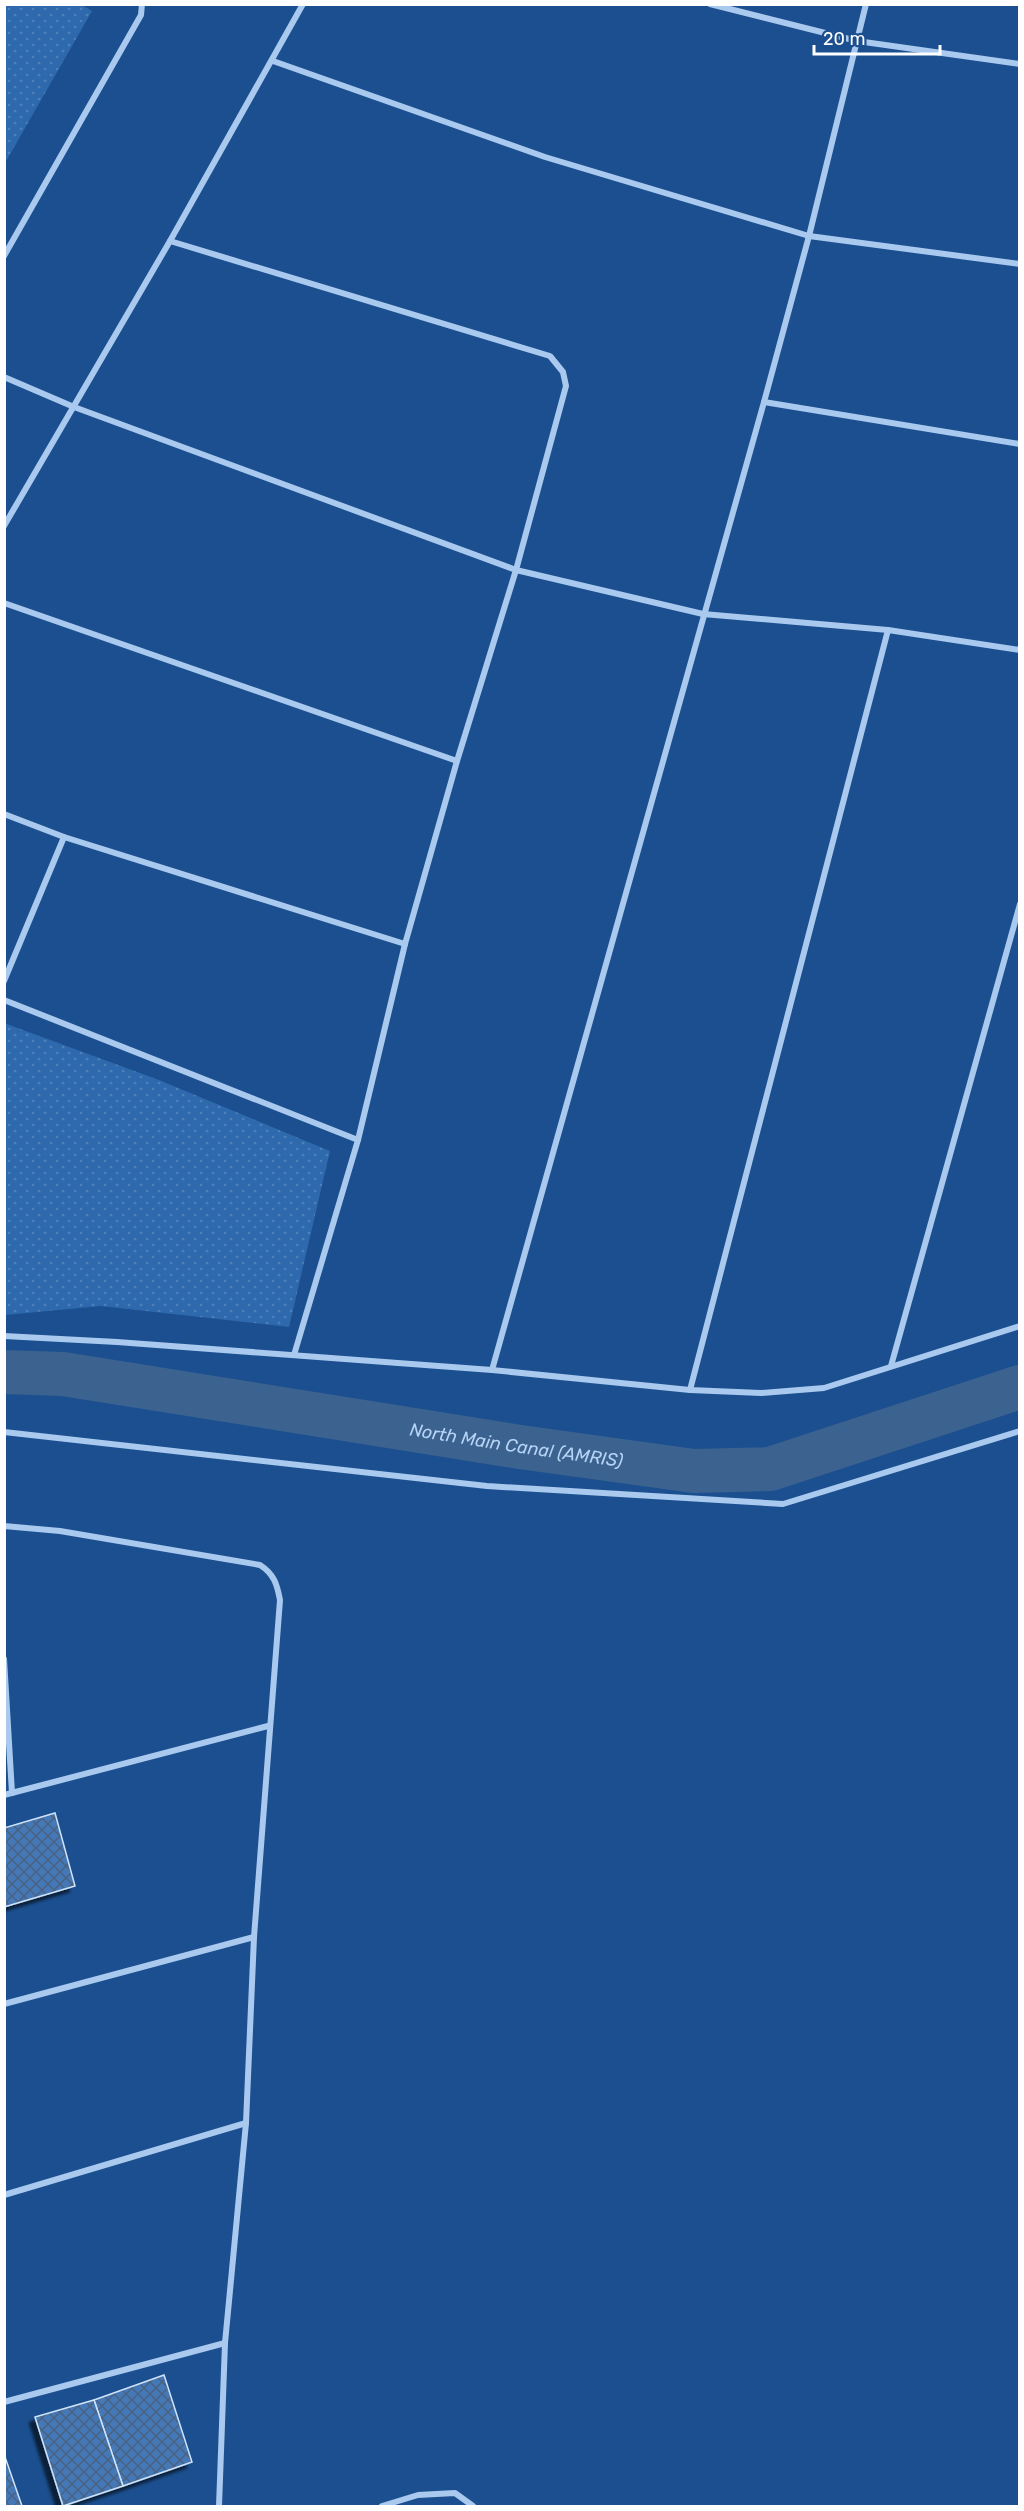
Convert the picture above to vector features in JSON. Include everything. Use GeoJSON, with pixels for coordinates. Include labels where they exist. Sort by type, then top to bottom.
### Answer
{"type":"FeatureCollection","features":[{"type":"Feature","properties":{"kind":"street"},"geometry":{"type":"LineString","coordinates":[[4,256],[141,15],[142,4]]}},
{"type":"Feature","properties":{"kind":"street"},"geometry":{"type":"LineString","coordinates":[[4,526],[170,242],[303,4]]}},
{"type":"Feature","properties":{"kind":"street"},"geometry":{"type":"LineString","coordinates":[[710,4],[857,41],[1020,64]]}},
{"type":"Feature","properties":{"kind":"street"},"geometry":{"type":"LineString","coordinates":[[492,1370],[764,402],[809,236],[866,4]]}},
{"type":"Feature","properties":{"kind":"street"},"geometry":{"type":"LineString","coordinates":[[273,61],[545,157],[809,236],[1020,264]]}},
{"type":"Feature","properties":{"kind":"street"},"geometry":{"type":"LineString","coordinates":[[170,242],[550,356],[563,372],[566,386],[516,570],[457,761],[405,944],[358,1140],[294,1355]]}},
{"type":"Feature","properties":{"kind":"street"},"geometry":{"type":"LineString","coordinates":[[4,377],[75,407],[516,570],[703,614],[888,630],[1020,650]]}},
{"type":"Feature","properties":{"kind":"street"},"geometry":{"type":"LineString","coordinates":[[764,402],[1020,444]]}},
{"type":"Feature","properties":{"kind":"street"},"geometry":{"type":"LineString","coordinates":[[4,603],[457,761]]}},
{"type":"Feature","properties":{"kind":"street"},"geometry":{"type":"LineString","coordinates":[[690,1390],[888,630]]}},
{"type":"Feature","properties":{"kind":"street"},"geometry":{"type":"LineString","coordinates":[[4,814],[64,837],[405,944]]}},
{"type":"Feature","properties":{"kind":"street"},"geometry":{"type":"LineString","coordinates":[[4,981],[64,837]]}},
{"type":"Feature","properties":{"kind":"street"},"geometry":{"type":"LineString","coordinates":[[891,1366],[1020,904]]}},
{"type":"Feature","properties":{"kind":"street"},"geometry":{"type":"LineString","coordinates":[[4,1000],[358,1140]]}},
{"type":"Feature","properties":{"kind":"street"},"geometry":{"type":"LineString","coordinates":[[4,1336],[294,1355],[492,1370],[690,1390],[761,1393],[824,1388],[1020,1326]]}},
{"type":"Feature","properties":{"kind":"street"},"geometry":{"type":"LineString","coordinates":[[4,1432],[487,1486],[783,1504],[1020,1431]]}},
{"type":"Feature","properties":{"kind":"street"},"geometry":{"type":"LineString","coordinates":[[4,1526],[60,1531],[260,1565],[266,1569],[277,1584],[280,1600],[268,1726],[254,1937],[246,2123],[225,2343],[219,2506]]}},
{"type":"Feature","properties":{"kind":"street"},"geometry":{"type":"LineString","coordinates":[[4,1659],[8,1794],[268,1726]]}},
{"type":"Feature","properties":{"kind":"street"},"geometry":{"type":"LineString","coordinates":[[4,2004],[254,1937]]}},
{"type":"Feature","properties":{"kind":"street"},"geometry":{"type":"LineString","coordinates":[[4,2195],[246,2123]]}},
{"type":"Feature","properties":{"kind":"street"},"geometry":{"type":"LineString","coordinates":[[4,2402],[225,2343]]}},
{"type":"Feature","properties":{"kind":"street"},"geometry":{"type":"LineString","coordinates":[[382,2506],[418,2496],[455,2493],[473,2506]]}},
{"type":"Feature","properties":{"kind":"shaded area"},"geometry":{"type":"Polygon","coordinates":[[[5,4],[82,5],[92,11],[5,163],[5,4]]]}},
{"type":"Feature","properties":{"kind":"shaded area"},"geometry":{"type":"Polygon","coordinates":[[[4,1023],[159,1080],[330,1151],[289,1327],[101,1306],[5,1315],[4,1023]]]}},
{"type":"Feature","properties":{"kind":"building"},"geometry":{"type":"Polygon","coordinates":[[[55,1813],[75,1886],[4,1907],[4,1828],[55,1813]]]}},
{"type":"Feature","properties":{"kind":"building"},"geometry":{"type":"Polygon","coordinates":[[[164,2375],[192,2462],[123,2486],[94,2400],[164,2375]]]}},
{"type":"Feature","properties":{"kind":"building"},"geometry":{"type":"Polygon","coordinates":[[[94,2400],[123,2486],[63,2506],[35,2417],[94,2400]]]}},
{"type":"Feature","properties":{"kind":"building"},"geometry":{"type":"Polygon","coordinates":[[[4,2454],[22,2506],[4,2506],[4,2454]]]}},
{"type":"Feature","properties":{"kind":"waterway","name":"North Main Canal (AMRIS)"},"geometry":{"type":"LineString","coordinates":[[4,1372],[63,1374],[520,1447],[694,1471],[770,1469],[1020,1387]]}}]}
